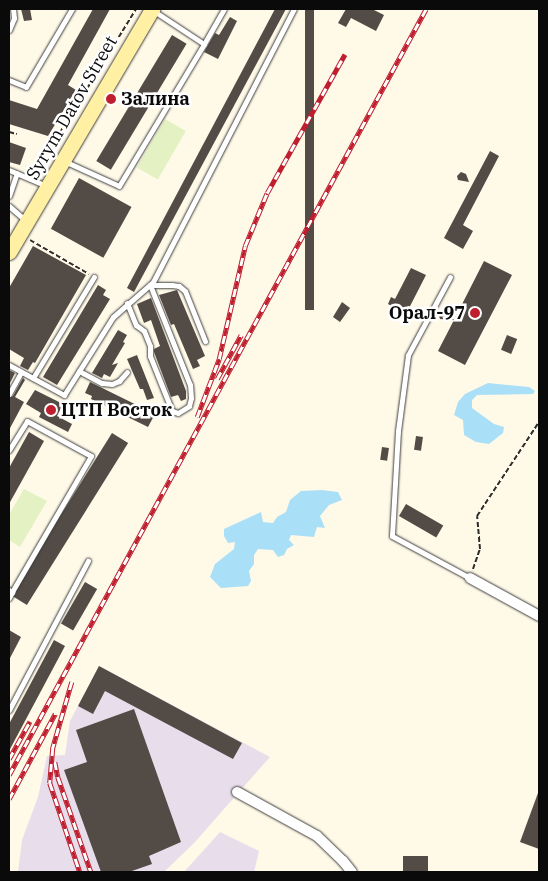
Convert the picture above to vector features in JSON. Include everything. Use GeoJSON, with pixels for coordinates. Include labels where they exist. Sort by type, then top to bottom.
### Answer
{"type":"FeatureCollection","features":[{"type":"Feature","properties":{"kind":"main road","name":"Syrym Datov Street"},"geometry":{"type":"LineString","coordinates":[[9,252],[152,9]]}},
{"type":"Feature","properties":{"kind":"street"},"geometry":{"type":"LineString","coordinates":[[470,578],[539,616]]}},
{"type":"Feature","properties":{"kind":"street"},"geometry":{"type":"LineString","coordinates":[[237,792],[317,836],[344,861],[352,872]]}},
{"type":"Feature","properties":{"kind":"lane"},"geometry":{"type":"LineString","coordinates":[[9,30],[14,18],[13,9]]}},
{"type":"Feature","properties":{"kind":"lane"},"geometry":{"type":"LineString","coordinates":[[9,80],[26,87],[72,9]]}},
{"type":"Feature","properties":{"kind":"lane"},"geometry":{"type":"LineString","coordinates":[[152,9],[204,44]]}},
{"type":"Feature","properties":{"kind":"lane"},"geometry":{"type":"LineString","coordinates":[[64,160],[119,186],[224,9]]}},
{"type":"Feature","properties":{"kind":"lane"},"geometry":{"type":"LineString","coordinates":[[9,365],[64,395],[113,317],[150,285],[294,9]]}},
{"type":"Feature","properties":{"kind":"lane"},"geometry":{"type":"LineString","coordinates":[[9,170],[48,186]]}},
{"type":"Feature","properties":{"kind":"lane"},"geometry":{"type":"LineString","coordinates":[[9,196],[17,174]]}},
{"type":"Feature","properties":{"kind":"lane"},"geometry":{"type":"LineString","coordinates":[[9,206],[23,228]]}},
{"type":"Feature","properties":{"kind":"lane"},"geometry":{"type":"LineString","coordinates":[[450,276],[408,355],[398,431],[392,536],[470,578]]}},
{"type":"Feature","properties":{"kind":"lane"},"geometry":{"type":"LineString","coordinates":[[33,378],[94,277]]}},
{"type":"Feature","properties":{"kind":"lane"},"geometry":{"type":"LineString","coordinates":[[127,303],[136,325],[144,331],[150,346],[150,356],[168,406],[172,411],[178,413],[189,406],[191,398],[190,385],[150,285]]}},
{"type":"Feature","properties":{"kind":"lane"},"geometry":{"type":"LineString","coordinates":[[150,285],[179,286],[185,291],[205,341]]}},
{"type":"Feature","properties":{"kind":"lane"},"geometry":{"type":"LineString","coordinates":[[79,371],[102,383],[112,384],[127,372]]}},
{"type":"Feature","properties":{"kind":"lane"},"geometry":{"type":"LineString","coordinates":[[9,394],[21,372]]}},
{"type":"Feature","properties":{"kind":"lane"},"geometry":{"type":"LineString","coordinates":[[9,450],[27,421],[91,456],[10,591],[9,598]]}},
{"type":"Feature","properties":{"kind":"lane"},"geometry":{"type":"LineString","coordinates":[[9,710],[88,561]]}},
{"type":"Feature","properties":{"kind":"path"},"geometry":{"type":"LineString","coordinates":[[48,152],[136,9]]}},
{"type":"Feature","properties":{"kind":"path"},"geometry":{"type":"LineString","coordinates":[[9,132],[18,134]]}},
{"type":"Feature","properties":{"kind":"path"},"geometry":{"type":"LineString","coordinates":[[23,228],[94,277]]}},
{"type":"Feature","properties":{"kind":"path"},"geometry":{"type":"LineString","coordinates":[[470,578],[480,549],[477,516],[539,422]]}},
{"type":"Feature","properties":{"kind":"shaded area"},"geometry":{"type":"Polygon","coordinates":[[[99,666],[270,757],[194,843],[164,872],[18,872],[22,840],[38,797],[47,756],[65,755],[70,721],[99,666]]]}},
{"type":"Feature","properties":{"kind":"shaded area"},"geometry":{"type":"Polygon","coordinates":[[[220,832],[259,851],[254,872],[184,872],[220,832]]]}},
{"type":"Feature","properties":{"kind":"green space"},"geometry":{"type":"Polygon","coordinates":[[[165,119],[186,131],[158,179],[137,167],[165,119]]]}},
{"type":"Feature","properties":{"kind":"green space"},"geometry":{"type":"Polygon","coordinates":[[[24,489],[47,501],[20,547],[9,540],[9,515],[24,489]]]}},
{"type":"Feature","properties":{"kind":"water"},"geometry":{"type":"Polygon","coordinates":[[[488,383],[529,387],[535,391],[533,394],[477,395],[472,400],[472,408],[494,424],[504,427],[503,433],[489,444],[476,442],[464,435],[463,420],[454,415],[458,402],[465,394],[488,383]]]}},
{"type":"Feature","properties":{"kind":"water"},"geometry":{"type":"Polygon","coordinates":[[[322,490],[338,492],[342,500],[329,505],[320,516],[325,528],[317,527],[314,537],[291,535],[289,540],[294,545],[287,549],[284,555],[278,557],[273,550],[258,549],[254,555],[254,564],[249,571],[251,581],[248,586],[221,588],[210,577],[215,564],[234,549],[235,542],[228,543],[224,536],[224,529],[261,512],[263,522],[273,523],[277,517],[286,512],[290,500],[301,491],[322,490]]]}},
{"type":"Feature","properties":{"kind":"building"},"geometry":{"type":"Polygon","coordinates":[[[21,9],[30,9],[32,20],[24,21],[21,9]]]}},
{"type":"Feature","properties":{"kind":"building"},"geometry":{"type":"Polygon","coordinates":[[[93,9],[110,9],[68,85],[76,90],[48,136],[9,124],[9,100],[37,109],[93,9]]]}},
{"type":"Feature","properties":{"kind":"building"},"geometry":{"type":"Polygon","coordinates":[[[275,9],[286,9],[134,292],[127,288],[275,9]]]}},
{"type":"Feature","properties":{"kind":"building"},"geometry":{"type":"Polygon","coordinates":[[[305,9],[314,9],[314,310],[305,310],[305,9]]]}},
{"type":"Feature","properties":{"kind":"building"},"geometry":{"type":"Polygon","coordinates":[[[346,9],[372,9],[384,15],[376,31],[351,18],[346,27],[338,23],[346,9]]]}},
{"type":"Feature","properties":{"kind":"building"},"geometry":{"type":"Polygon","coordinates":[[[230,17],[237,21],[218,59],[204,52],[215,33],[219,35],[230,17]]]}},
{"type":"Feature","properties":{"kind":"building"},"geometry":{"type":"Polygon","coordinates":[[[172,35],[187,44],[111,170],[96,161],[172,35]]]}},
{"type":"Feature","properties":{"kind":"building"},"geometry":{"type":"Polygon","coordinates":[[[9,142],[26,148],[20,165],[9,162],[9,142]]]}},
{"type":"Feature","properties":{"kind":"building"},"geometry":{"type":"Polygon","coordinates":[[[490,151],[499,156],[463,225],[473,231],[463,249],[444,238],[490,151]]]}},
{"type":"Feature","properties":{"kind":"building"},"geometry":{"type":"Polygon","coordinates":[[[461,172],[466,174],[469,182],[458,180],[457,176],[461,172]]]}},
{"type":"Feature","properties":{"kind":"building"},"geometry":{"type":"Polygon","coordinates":[[[79,178],[131,207],[103,258],[51,229],[79,178]]]}},
{"type":"Feature","properties":{"kind":"building"},"geometry":{"type":"Polygon","coordinates":[[[33,246],[86,275],[35,363],[33,362],[28,370],[20,366],[24,358],[9,349],[9,288],[33,246]]]}},
{"type":"Feature","properties":{"kind":"building","name":"Орал-97"},"geometry":{"type":"Polygon","coordinates":[[[484,261],[512,275],[465,365],[438,351],[484,261]]]}},
{"type":"Feature","properties":{"kind":"building"},"geometry":{"type":"Polygon","coordinates":[[[411,268],[426,275],[406,314],[388,304],[391,297],[395,299],[411,268]]]}},
{"type":"Feature","properties":{"kind":"building"},"geometry":{"type":"Polygon","coordinates":[[[98,285],[106,290],[103,295],[110,299],[57,385],[43,377],[98,285]]]}},
{"type":"Feature","properties":{"kind":"building"},"geometry":{"type":"Polygon","coordinates":[[[177,290],[205,356],[197,360],[200,366],[193,369],[174,324],[171,325],[159,295],[177,290]]]}},
{"type":"Feature","properties":{"kind":"building"},"geometry":{"type":"Polygon","coordinates":[[[151,298],[186,391],[186,399],[181,401],[178,395],[171,397],[154,352],[154,349],[160,346],[151,320],[144,323],[137,304],[151,298]]]}},
{"type":"Feature","properties":{"kind":"building"},"geometry":{"type":"Polygon","coordinates":[[[342,302],[350,308],[340,322],[333,317],[342,302]]]}},
{"type":"Feature","properties":{"kind":"building"},"geometry":{"type":"Polygon","coordinates":[[[445,309],[454,320],[440,319],[438,313],[445,309]]]}},
{"type":"Feature","properties":{"kind":"building"},"geometry":{"type":"Polygon","coordinates":[[[118,330],[127,335],[123,342],[125,343],[112,365],[118,363],[110,377],[104,374],[102,378],[92,373],[118,330]]]}},
{"type":"Feature","properties":{"kind":"building"},"geometry":{"type":"Polygon","coordinates":[[[507,335],[517,339],[511,354],[501,350],[507,335]]]}},
{"type":"Feature","properties":{"kind":"building"},"geometry":{"type":"Polygon","coordinates":[[[137,355],[154,398],[147,400],[127,359],[137,355]]]}},
{"type":"Feature","properties":{"kind":"building"},"geometry":{"type":"Polygon","coordinates":[[[9,370],[15,373],[9,385],[9,370]]]}},
{"type":"Feature","properties":{"kind":"building"},"geometry":{"type":"Polygon","coordinates":[[[23,378],[25,380],[15,397],[24,402],[9,430],[9,398],[13,396],[23,378]]]}},
{"type":"Feature","properties":{"kind":"building"},"geometry":{"type":"Polygon","coordinates":[[[90,382],[155,414],[148,427],[91,399],[92,396],[85,393],[90,382]]]}},
{"type":"Feature","properties":{"kind":"building"},"geometry":{"type":"Polygon","coordinates":[[[35,390],[63,404],[57,416],[72,424],[68,432],[39,417],[41,413],[26,404],[35,390]]]}},
{"type":"Feature","properties":{"kind":"building"},"geometry":{"type":"Polygon","coordinates":[[[29,432],[44,441],[9,504],[9,468],[29,432]]]}},
{"type":"Feature","properties":{"kind":"building"},"geometry":{"type":"Polygon","coordinates":[[[112,433],[128,443],[27,605],[11,595],[112,433]]]}},
{"type":"Feature","properties":{"kind":"building"},"geometry":{"type":"Polygon","coordinates":[[[416,436],[423,437],[421,451],[414,450],[416,436]]]}},
{"type":"Feature","properties":{"kind":"building"},"geometry":{"type":"Polygon","coordinates":[[[382,447],[389,448],[387,461],[380,460],[382,447]]]}},
{"type":"Feature","properties":{"kind":"building"},"geometry":{"type":"Polygon","coordinates":[[[406,504],[443,526],[436,538],[399,516],[406,504]]]}},
{"type":"Feature","properties":{"kind":"building"},"geometry":{"type":"Polygon","coordinates":[[[85,582],[97,589],[73,631],[61,624],[85,582]]]}},
{"type":"Feature","properties":{"kind":"building"},"geometry":{"type":"Polygon","coordinates":[[[9,630],[21,637],[9,660],[9,630]]]}},
{"type":"Feature","properties":{"kind":"building"},"geometry":{"type":"Polygon","coordinates":[[[54,640],[65,646],[9,751],[9,724],[54,640]]]}},
{"type":"Feature","properties":{"kind":"building"},"geometry":{"type":"Polygon","coordinates":[[[99,666],[242,743],[233,759],[105,691],[93,714],[78,706],[99,666]]]}},
{"type":"Feature","properties":{"kind":"building"},"geometry":{"type":"Polygon","coordinates":[[[134,709],[181,842],[149,856],[152,864],[129,872],[101,872],[64,770],[87,762],[76,730],[134,709]]]}},
{"type":"Feature","properties":{"kind":"building"},"geometry":{"type":"Polygon","coordinates":[[[539,794],[539,849],[520,842],[539,794]]]}},
{"type":"Feature","properties":{"kind":"building"},"geometry":{"type":"Polygon","coordinates":[[[403,856],[428,856],[428,872],[403,872],[403,856]]]}},
{"type":"Feature","properties":{"kind":"railway"},"geometry":{"type":"LineString","coordinates":[[9,775],[426,9]]}},
{"type":"Feature","properties":{"kind":"railway"},"geometry":{"type":"LineString","coordinates":[[197,417],[219,359],[245,246],[267,193],[345,54]]}},
{"type":"Feature","properties":{"kind":"railway"},"geometry":{"type":"LineString","coordinates":[[217,379],[241,335]]}},
{"type":"Feature","properties":{"kind":"railway"},"geometry":{"type":"LineString","coordinates":[[72,682],[53,748],[50,783],[80,872]]}},
{"type":"Feature","properties":{"kind":"railway"},"geometry":{"type":"LineString","coordinates":[[9,799],[55,714]]}},
{"type":"Feature","properties":{"kind":"railway"},"geometry":{"type":"LineString","coordinates":[[9,759],[30,721]]}},
{"type":"Feature","properties":{"kind":"railway"},"geometry":{"type":"LineString","coordinates":[[55,762],[58,777],[91,872]]}},
{"type":"Feature","properties":{"kind":"place","name":"Залина"},"geometry":{"type":"Point","coordinates":[111,99]}},
{"type":"Feature","properties":{"kind":"place","name":"Орал-97"},"geometry":{"type":"Point","coordinates":[475,313]}},
{"type":"Feature","properties":{"kind":"place","name":"ЦТП Восток"},"geometry":{"type":"Point","coordinates":[51,410]}}]}
